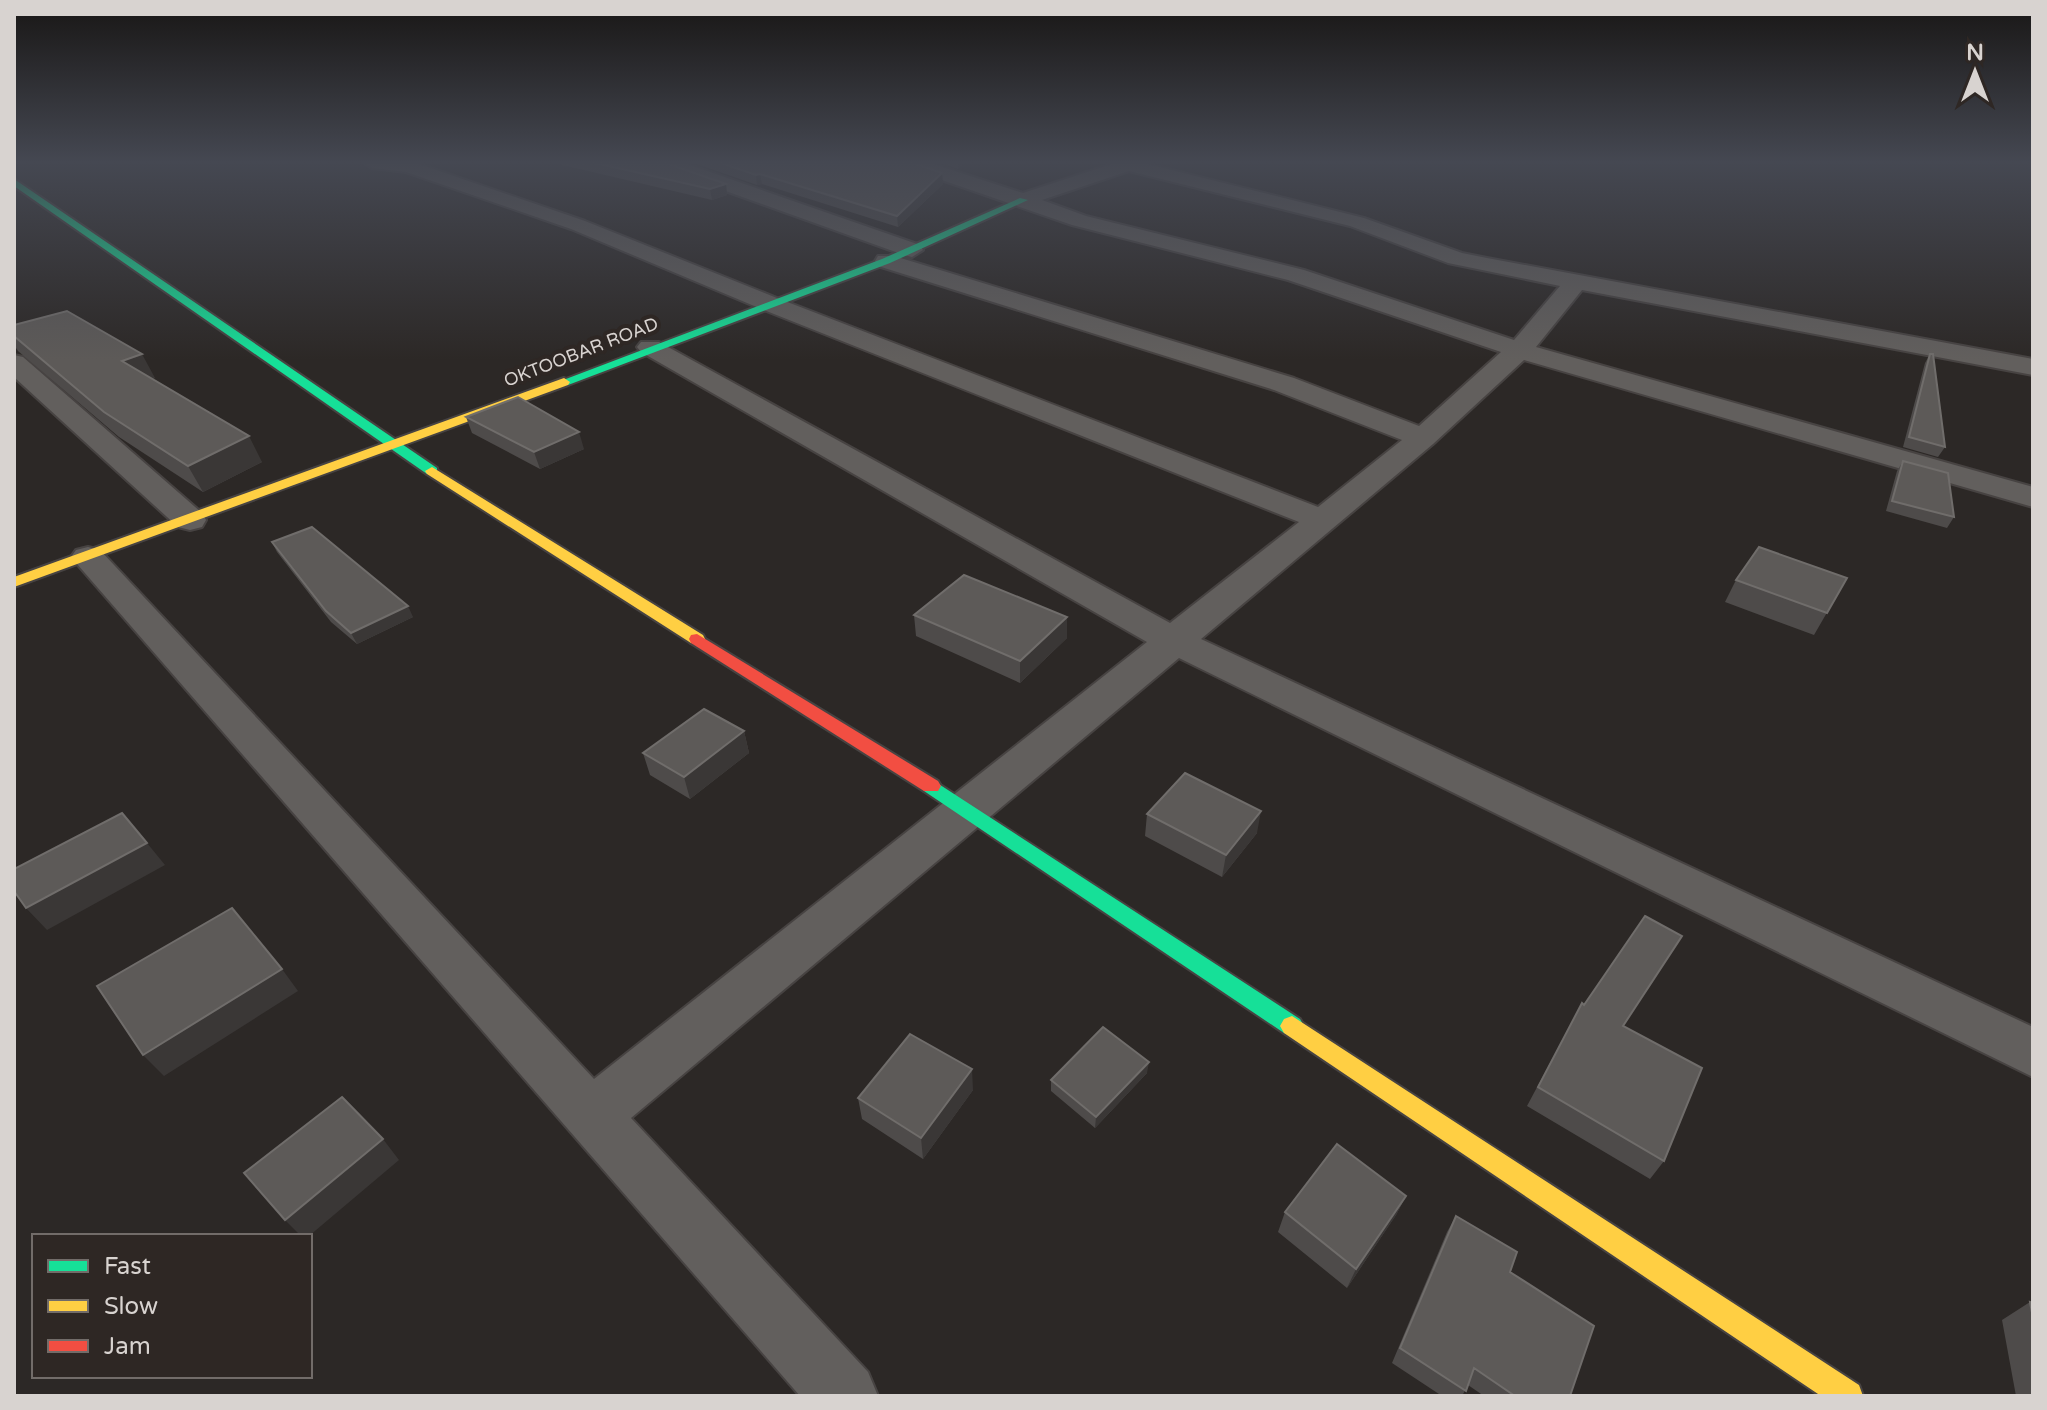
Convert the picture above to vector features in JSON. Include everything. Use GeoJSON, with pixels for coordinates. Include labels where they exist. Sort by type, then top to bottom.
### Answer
{"type":"FeatureCollection","features":[{"type":"Feature","properties":{"kind":"street"},"geometry":{"type":"LineString","coordinates":[[80,228],[392,446],[967,809],[1848,1396]]}},
{"type":"Feature","properties":{"kind":"street"},"geometry":{"type":"LineString","coordinates":[[585,228],[768,303],[1323,520]]}},
{"type":"Feature","properties":{"kind":"street"},"geometry":{"type":"LineString","coordinates":[[849,228],[912,250]]}},
{"type":"Feature","properties":{"kind":"street","name":"OKTOOBAR ROAD"},"geometry":{"type":"LineString","coordinates":[[20,581],[886,261],[961,228]]}},
{"type":"Feature","properties":{"kind":"street"},"geometry":{"type":"LineString","coordinates":[[1106,228],[1296,275],[1519,350],[2033,497]]}},
{"type":"Feature","properties":{"kind":"street"},"geometry":{"type":"LineString","coordinates":[[1373,228],[1456,258],[1575,283],[2033,367]]}},
{"type":"Feature","properties":{"kind":"street"},"geometry":{"type":"LineString","coordinates":[[886,261],[1284,384],[1423,438]]}},
{"type":"Feature","properties":{"kind":"street"},"geometry":{"type":"LineString","coordinates":[[591,1116],[1423,438],[1519,350],[1575,283]]}},
{"type":"Feature","properties":{"kind":"street"},"geometry":{"type":"LineString","coordinates":[[650,347],[1174,641],[2033,1053]]}},
{"type":"Feature","properties":{"kind":"street"},"geometry":{"type":"LineString","coordinates":[[14,363],[190,520]]}},
{"type":"Feature","properties":{"kind":"street"},"geometry":{"type":"LineString","coordinates":[[88,557],[844,1396]]}},
{"type":"Feature","properties":{"kind":"building"},"geometry":{"type":"Polygon","coordinates":[[[67,311],[142,354],[122,361],[249,436],[188,466],[104,412],[14,336],[14,325],[67,311]]]}},
{"type":"Feature","properties":{"kind":"building"},"geometry":{"type":"Polygon","coordinates":[[[1930,354],[1933,354],[1945,447],[1909,437],[1930,354]]]}},
{"type":"Feature","properties":{"kind":"building"},"geometry":{"type":"Polygon","coordinates":[[[518,397],[579,432],[534,452],[466,417],[518,397]]]}},
{"type":"Feature","properties":{"kind":"building"},"geometry":{"type":"Polygon","coordinates":[[[1903,461],[1948,473],[1954,517],[1892,501],[1903,461]]]}},
{"type":"Feature","properties":{"kind":"building"},"geometry":{"type":"Polygon","coordinates":[[[312,527],[408,606],[351,633],[326,611],[272,542],[312,527]]]}},
{"type":"Feature","properties":{"kind":"building"},"geometry":{"type":"Polygon","coordinates":[[[1759,547],[1847,578],[1827,613],[1736,580],[1759,547]]]}},
{"type":"Feature","properties":{"kind":"building"},"geometry":{"type":"Polygon","coordinates":[[[964,575],[1067,617],[1020,661],[914,615],[964,575]]]}},
{"type":"Feature","properties":{"kind":"building"},"geometry":{"type":"Polygon","coordinates":[[[704,709],[744,731],[684,777],[643,753],[704,709]]]}},
{"type":"Feature","properties":{"kind":"building"},"geometry":{"type":"Polygon","coordinates":[[[1185,773],[1261,811],[1226,855],[1147,814],[1185,773]]]}},
{"type":"Feature","properties":{"kind":"building"},"geometry":{"type":"Polygon","coordinates":[[[122,813],[147,843],[26,908],[14,891],[14,869],[122,813]]]}},
{"type":"Feature","properties":{"kind":"building"},"geometry":{"type":"Polygon","coordinates":[[[232,908],[282,969],[143,1055],[97,986],[232,908]]]}},
{"type":"Feature","properties":{"kind":"building"},"geometry":{"type":"Polygon","coordinates":[[[1645,916],[1682,936],[1623,1026],[1702,1068],[1664,1161],[1538,1087],[1582,1003],[1584,1005],[1645,916]]]}},
{"type":"Feature","properties":{"kind":"building"},"geometry":{"type":"Polygon","coordinates":[[[1103,1027],[1149,1062],[1096,1117],[1051,1080],[1103,1027]]]}},
{"type":"Feature","properties":{"kind":"building"},"geometry":{"type":"Polygon","coordinates":[[[910,1034],[972,1069],[921,1138],[858,1098],[910,1034]]]}},
{"type":"Feature","properties":{"kind":"building"},"geometry":{"type":"Polygon","coordinates":[[[342,1097],[383,1139],[285,1220],[244,1173],[342,1097]]]}},
{"type":"Feature","properties":{"kind":"building"},"geometry":{"type":"Polygon","coordinates":[[[1337,1144],[1406,1196],[1356,1269],[1285,1212],[1337,1144]]]}},
{"type":"Feature","properties":{"kind":"building"},"geometry":{"type":"Polygon","coordinates":[[[1456,1216],[1517,1252],[1510,1272],[1594,1326],[1570,1396],[1515,1396],[1474,1368],[1466,1391],[1400,1348],[1456,1216]]]}},
{"type":"Feature","properties":{"kind":"traffic: fast"},"geometry":{"type":"LineString","coordinates":[[80,228],[432,471]]}},
{"type":"Feature","properties":{"kind":"traffic: fast"},"geometry":{"type":"LineString","coordinates":[[564,382],[886,261],[961,228]]}},
{"type":"Feature","properties":{"kind":"traffic: fast"},"geometry":{"type":"LineString","coordinates":[[931,786],[1292,1026]]}},
{"type":"Feature","properties":{"kind":"traffic: slow"},"geometry":{"type":"LineString","coordinates":[[14,582],[564,382]]}},
{"type":"Feature","properties":{"kind":"traffic: slow"},"geometry":{"type":"LineString","coordinates":[[432,471],[697,639]]}},
{"type":"Feature","properties":{"kind":"traffic: slow"},"geometry":{"type":"LineString","coordinates":[[1292,1026],[1848,1396]]}},
{"type":"Feature","properties":{"kind":"traffic: jam"},"geometry":{"type":"LineString","coordinates":[[697,639],[931,786]]}}]}
